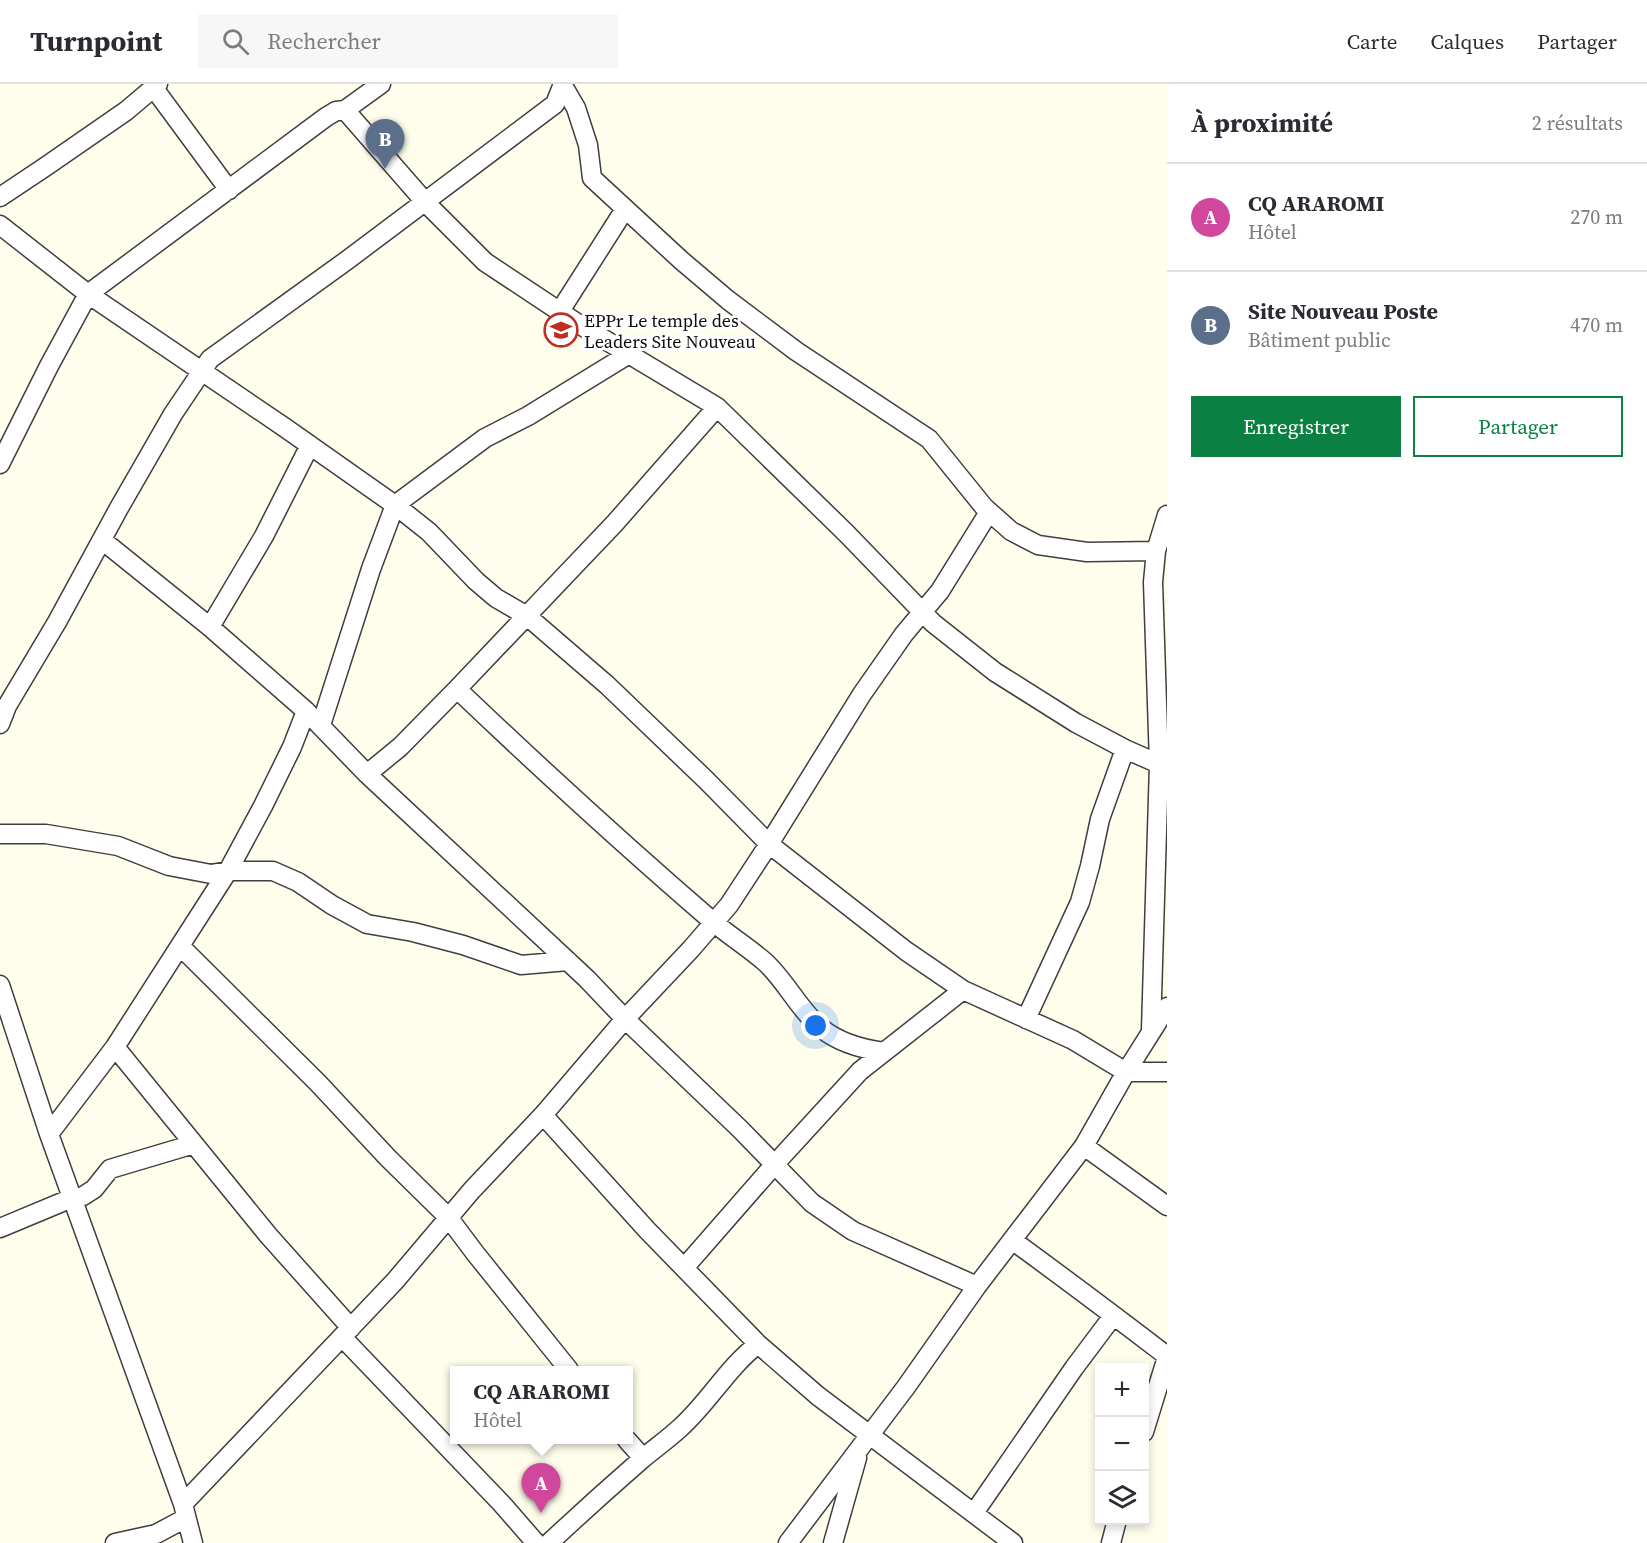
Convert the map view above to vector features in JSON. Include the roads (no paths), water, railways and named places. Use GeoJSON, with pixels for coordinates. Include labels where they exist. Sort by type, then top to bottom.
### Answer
{"type":"FeatureCollection","features":[{"type":"Feature","properties":{"kind":"street"},"geometry":{"type":"LineString","coordinates":[[0,464],[88,294],[326,117],[336,111],[345,110],[381,84]]}},
{"type":"Feature","properties":{"kind":"street"},"geometry":{"type":"LineString","coordinates":[[0,724],[173,414],[210,359],[426,202],[555,104],[562,84]]}},
{"type":"Feature","properties":{"kind":"street"},"geometry":{"type":"LineString","coordinates":[[562,84],[576,108],[588,145],[592,178],[728,300],[796,351],[929,439],[984,507],[1011,531],[1038,545],[1087,552],[1156,551]]}},
{"type":"Feature","properties":{"kind":"street"},"geometry":{"type":"LineString","coordinates":[[0,197],[126,111],[155,85],[229,190]]}},
{"type":"Feature","properties":{"kind":"street"},"geometry":{"type":"LineString","coordinates":[[345,110],[426,202],[485,262],[560,311],[717,407],[847,534],[933,623],[995,672],[1076,723],[1159,764]]}},
{"type":"Feature","properties":{"kind":"street"},"geometry":{"type":"LineString","coordinates":[[560,311],[625,209]]}},
{"type":"Feature","properties":{"kind":"street"},"geometry":{"type":"LineString","coordinates":[[0,225],[88,294],[310,445],[429,532],[476,581],[496,598],[527,616],[615,693],[769,844],[906,951],[963,990],[1073,1040],[1126,1072],[1167,1072]]}},
{"type":"Feature","properties":{"kind":"street"},"geometry":{"type":"LineString","coordinates":[[321,725],[371,569],[395,505],[484,438],[528,417],[629,354]]}},
{"type":"Feature","properties":{"kind":"street"},"geometry":{"type":"LineString","coordinates":[[367,774],[422,726],[527,616],[615,523],[717,407]]}},
{"type":"Feature","properties":{"kind":"street"},"geometry":{"type":"LineString","coordinates":[[210,627],[264,536],[310,445]]}},
{"type":"Feature","properties":{"kind":"street"},"geometry":{"type":"LineString","coordinates":[[115,1543],[156,1534],[184,1511],[261,1420],[395,1281],[448,1217],[543,1115],[625,1019],[729,905],[862,694],[904,634],[940,591],[989,512]]}},
{"type":"Feature","properties":{"kind":"street"},"geometry":{"type":"LineString","coordinates":[[1151,1032],[1161,624],[1153,582],[1156,551],[1167,515]]}},
{"type":"Feature","properties":{"kind":"street"},"geometry":{"type":"LineString","coordinates":[[102,540],[210,627],[321,725],[367,774],[568,961],[740,1129],[812,1203],[853,1232],[977,1286]]}},
{"type":"Feature","properties":{"kind":"street"},"geometry":{"type":"LineString","coordinates":[[457,689],[617,838],[765,963],[782,980],[820,1028],[839,1040],[863,1049],[884,1052]]}},
{"type":"Feature","properties":{"kind":"street"},"geometry":{"type":"LineString","coordinates":[[49,1134],[114,1047],[228,870],[292,747],[306,711]]}},
{"type":"Feature","properties":{"kind":"street"},"geometry":{"type":"LineString","coordinates":[[1026,1019],[1080,902],[1100,819],[1125,749]]}},
{"type":"Feature","properties":{"kind":"street"},"geometry":{"type":"LineString","coordinates":[[0,834],[46,834],[98,842],[118,846],[169,866],[211,874],[228,870],[273,871],[298,882],[332,905],[367,924],[413,932],[464,945],[521,965],[568,961]]}},
{"type":"Feature","properties":{"kind":"street"},"geometry":{"type":"LineString","coordinates":[[180,946],[448,1217],[565,1366]]}},
{"type":"Feature","properties":{"kind":"street"},"geometry":{"type":"LineString","coordinates":[[0,985],[49,1134],[184,1511],[193,1543]]}},
{"type":"Feature","properties":{"kind":"street"},"geometry":{"type":"LineString","coordinates":[[684,1268],[860,1071],[963,990]]}},
{"type":"Feature","properties":{"kind":"street"},"geometry":{"type":"LineString","coordinates":[[788,1543],[906,1387],[977,1286],[1084,1146],[1126,1072],[1167,1007]]}},
{"type":"Feature","properties":{"kind":"street"},"geometry":{"type":"LineString","coordinates":[[114,1047],[346,1333],[536,1543]]}},
{"type":"Feature","properties":{"kind":"street"},"geometry":{"type":"LineString","coordinates":[[543,1115],[647,1230],[758,1344],[818,1396],[864,1442],[974,1513],[1013,1543]]}},
{"type":"Feature","properties":{"kind":"street"},"geometry":{"type":"LineString","coordinates":[[0,1228],[72,1198],[83,1196],[94,1189],[110,1169],[194,1144]]}},
{"type":"Feature","properties":{"kind":"street"},"geometry":{"type":"LineString","coordinates":[[1084,1146],[1167,1206]]}},
{"type":"Feature","properties":{"kind":"street"},"geometry":{"type":"LineString","coordinates":[[1012,1240],[1167,1357],[1149,1417]]}},
{"type":"Feature","properties":{"kind":"street"},"geometry":{"type":"LineString","coordinates":[[974,1513],[1074,1368],[1113,1316]]}},
{"type":"Feature","properties":{"kind":"street"},"geometry":{"type":"LineString","coordinates":[[549,1543],[643,1458],[681,1428],[731,1369],[758,1344]]}},
{"type":"Feature","properties":{"kind":"street"},"geometry":{"type":"LineString","coordinates":[[834,1543],[864,1442]]}},
{"type":"Feature","properties":{"kind":"street"},"geometry":{"type":"LineString","coordinates":[[631,1444],[643,1458]]}},
{"type":"Feature","properties":{"kind":"street"},"geometry":{"type":"LineString","coordinates":[[1111,1543],[1117,1525]]}},
{"type":"Feature","properties":{"kind":"place","name":"Site Nouveau Poste"},"geometry":{"type":"Point","coordinates":[385,169]}},
{"type":"Feature","properties":{"kind":"place","name":"EPPr Le temple des Leaders Site Nouveau"},"geometry":{"type":"Point","coordinates":[561,330]}},
{"type":"Feature","properties":{"kind":"place","name":"CQ ARAROMI"},"geometry":{"type":"Point","coordinates":[541,1513]}}]}
